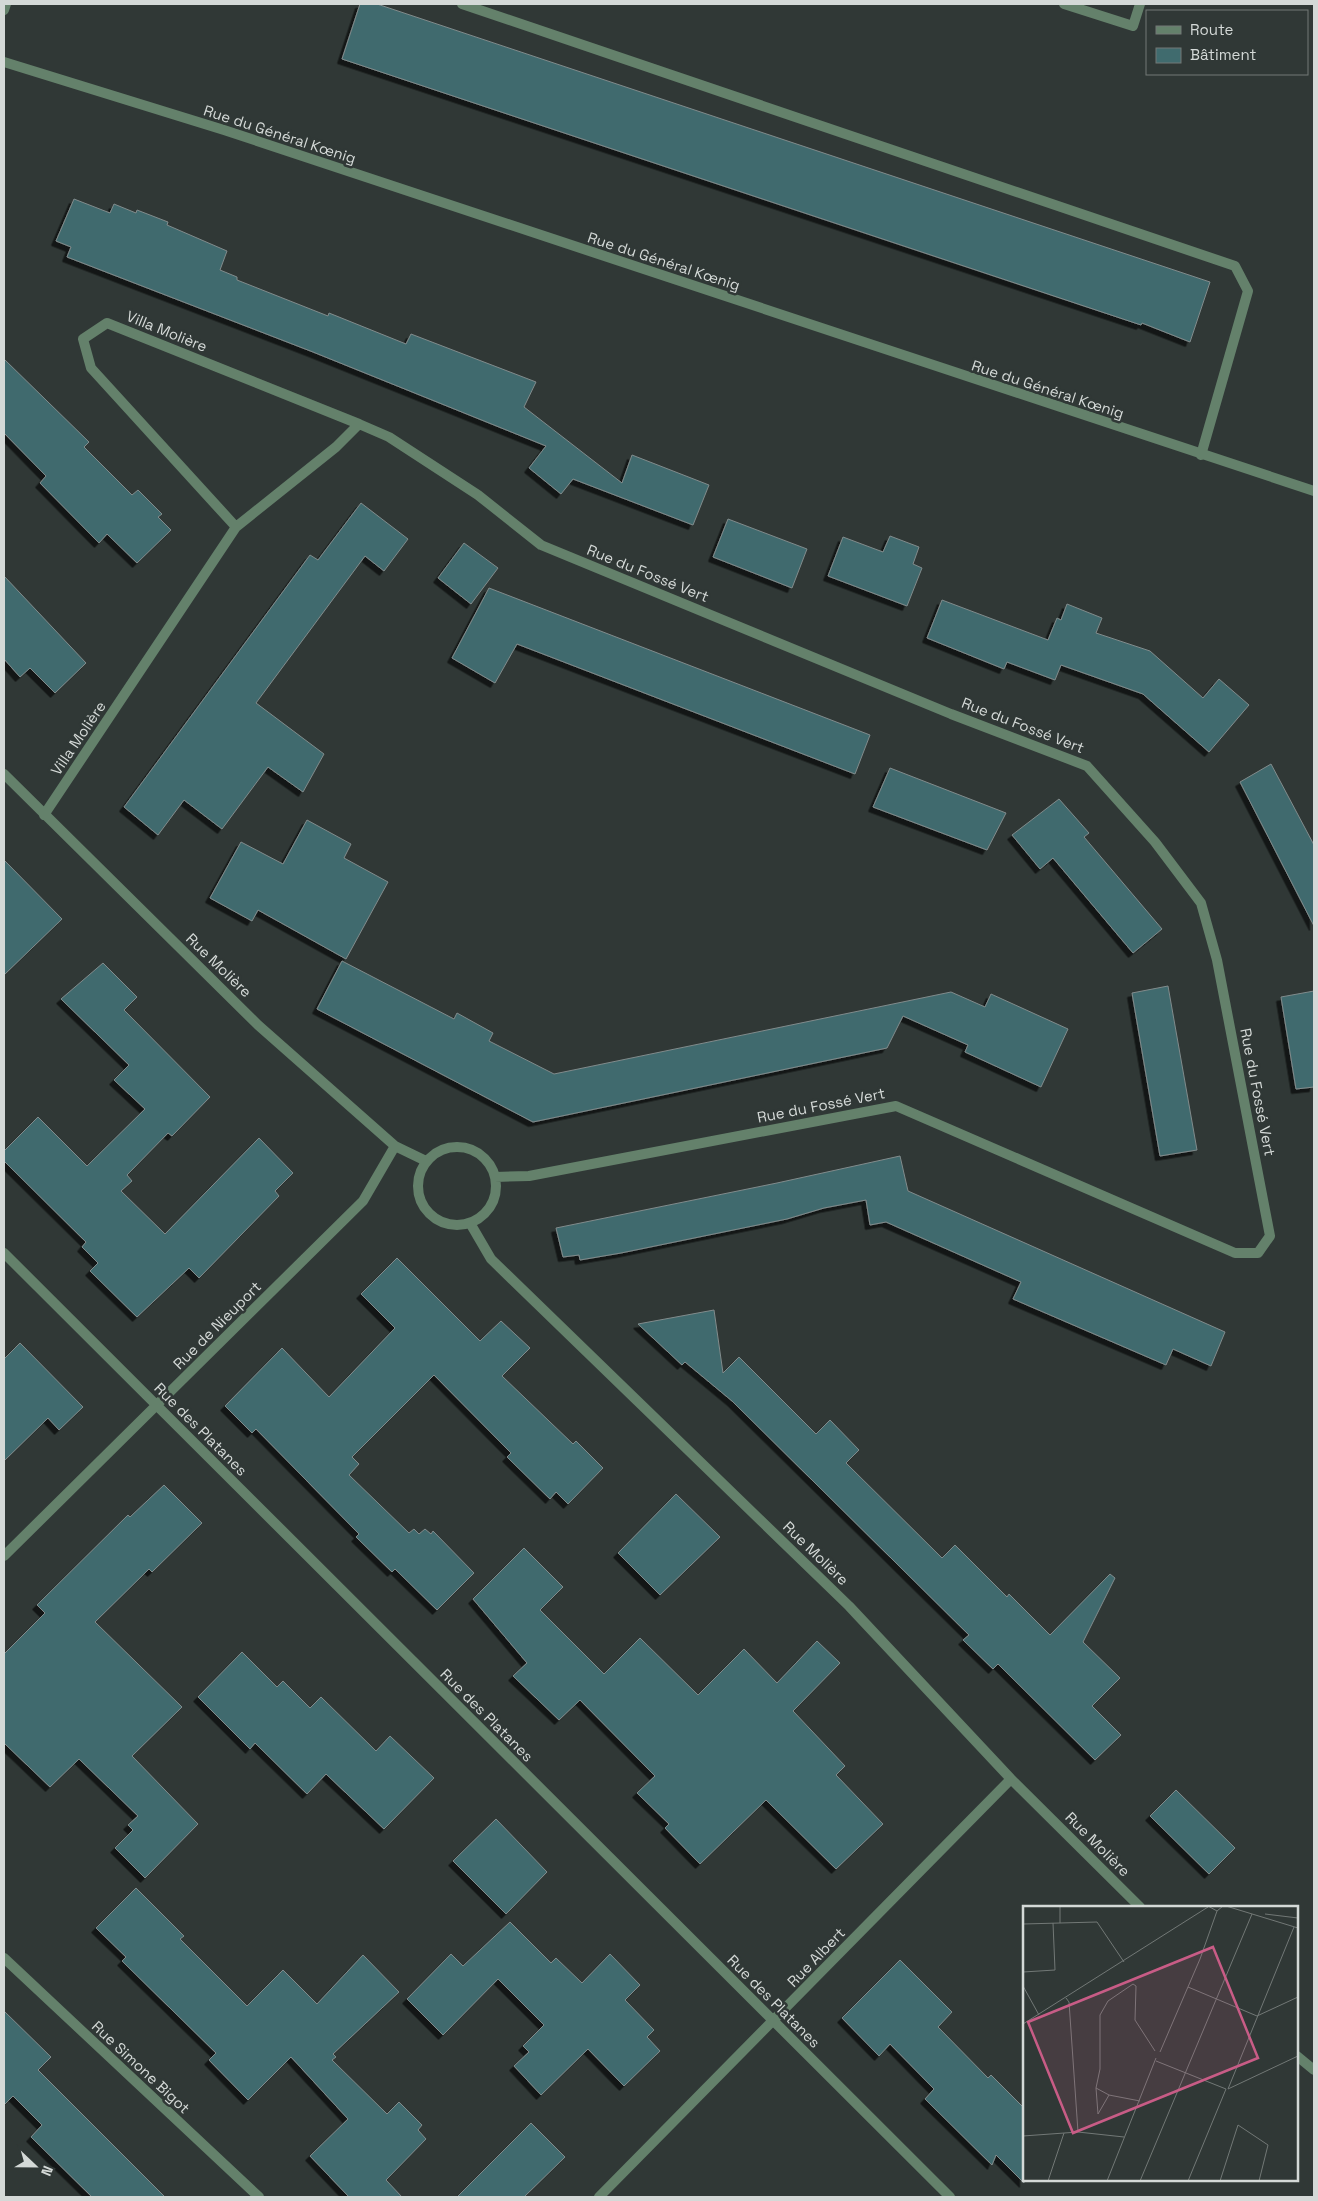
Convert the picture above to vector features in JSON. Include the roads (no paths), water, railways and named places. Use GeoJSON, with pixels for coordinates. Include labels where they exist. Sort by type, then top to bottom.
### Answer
{"type":"FeatureCollection","features":[{"type":"Feature","properties":{"kind":"street"},"geometry":{"type":"LineString","coordinates":[[4,10],[6,4]]}},
{"type":"Feature","properties":{"kind":"street"},"geometry":{"type":"LineString","coordinates":[[462,4],[1235,266],[1248,291],[1201,455]]}},
{"type":"Feature","properties":{"kind":"street"},"geometry":{"type":"LineString","coordinates":[[1064,4],[1133,26],[1140,4]]}},
{"type":"Feature","properties":{"kind":"street","name":"Rue du Général Kœnig"},"geometry":{"type":"LineString","coordinates":[[4,62],[224,130],[1314,491]]}},
{"type":"Feature","properties":{"kind":"street","name":"Villa Molière"},"geometry":{"type":"LineString","coordinates":[[236,527],[91,368],[83,339],[107,323],[390,437],[478,495],[541,546]]}},
{"type":"Feature","properties":{"kind":"street","name":"Villa Molière"},"geometry":{"type":"LineString","coordinates":[[44,815],[236,527],[336,447],[359,424]]}},
{"type":"Feature","properties":{"kind":"street","name":"Rue du Fossé Vert"},"geometry":{"type":"LineString","coordinates":[[495,1177],[529,1176],[896,1106],[1235,1253],[1258,1253],[1270,1236],[1217,960],[1201,903],[1155,842],[1087,766],[1030,746],[541,546]]}},
{"type":"Feature","properties":{"kind":"street","name":"Rue Molière"},"geometry":{"type":"LineString","coordinates":[[4,774],[258,1025],[395,1146],[426,1161]]}},
{"type":"Feature","properties":{"kind":"street","name":"Rue de Nieuport"},"geometry":{"type":"LineString","coordinates":[[4,1556],[363,1201],[395,1146]]}},
{"type":"Feature","properties":{"kind":"street"},"geometry":{"type":"LineString","coordinates":[[460,1147],[472,1150],[482,1156],[490,1165],[495,1177],[495,1194],[488,1210],[470,1223],[458,1225],[445,1223],[433,1218],[424,1208],[419,1197],[418,1184],[420,1172],[426,1161],[435,1153],[447,1148],[460,1147]]}},
{"type":"Feature","properties":{"kind":"street","name":"Rue Molière"},"geometry":{"type":"LineString","coordinates":[[470,1223],[491,1259],[849,1606],[1011,1779],[1139,1906]]}},
{"type":"Feature","properties":{"kind":"street","name":"Rue des Platanes"},"geometry":{"type":"LineString","coordinates":[[4,1253],[950,2197]]}},
{"type":"Feature","properties":{"kind":"street","name":"Rue Albert"},"geometry":{"type":"LineString","coordinates":[[600,2197],[1011,1779]]}},
{"type":"Feature","properties":{"kind":"street","name":"Rue Simone Bigot"},"geometry":{"type":"LineString","coordinates":[[4,1958],[258,2197]]}},
{"type":"Feature","properties":{"kind":"street"},"geometry":{"type":"LineString","coordinates":[[1298,2057],[1314,2070]]}}]}
